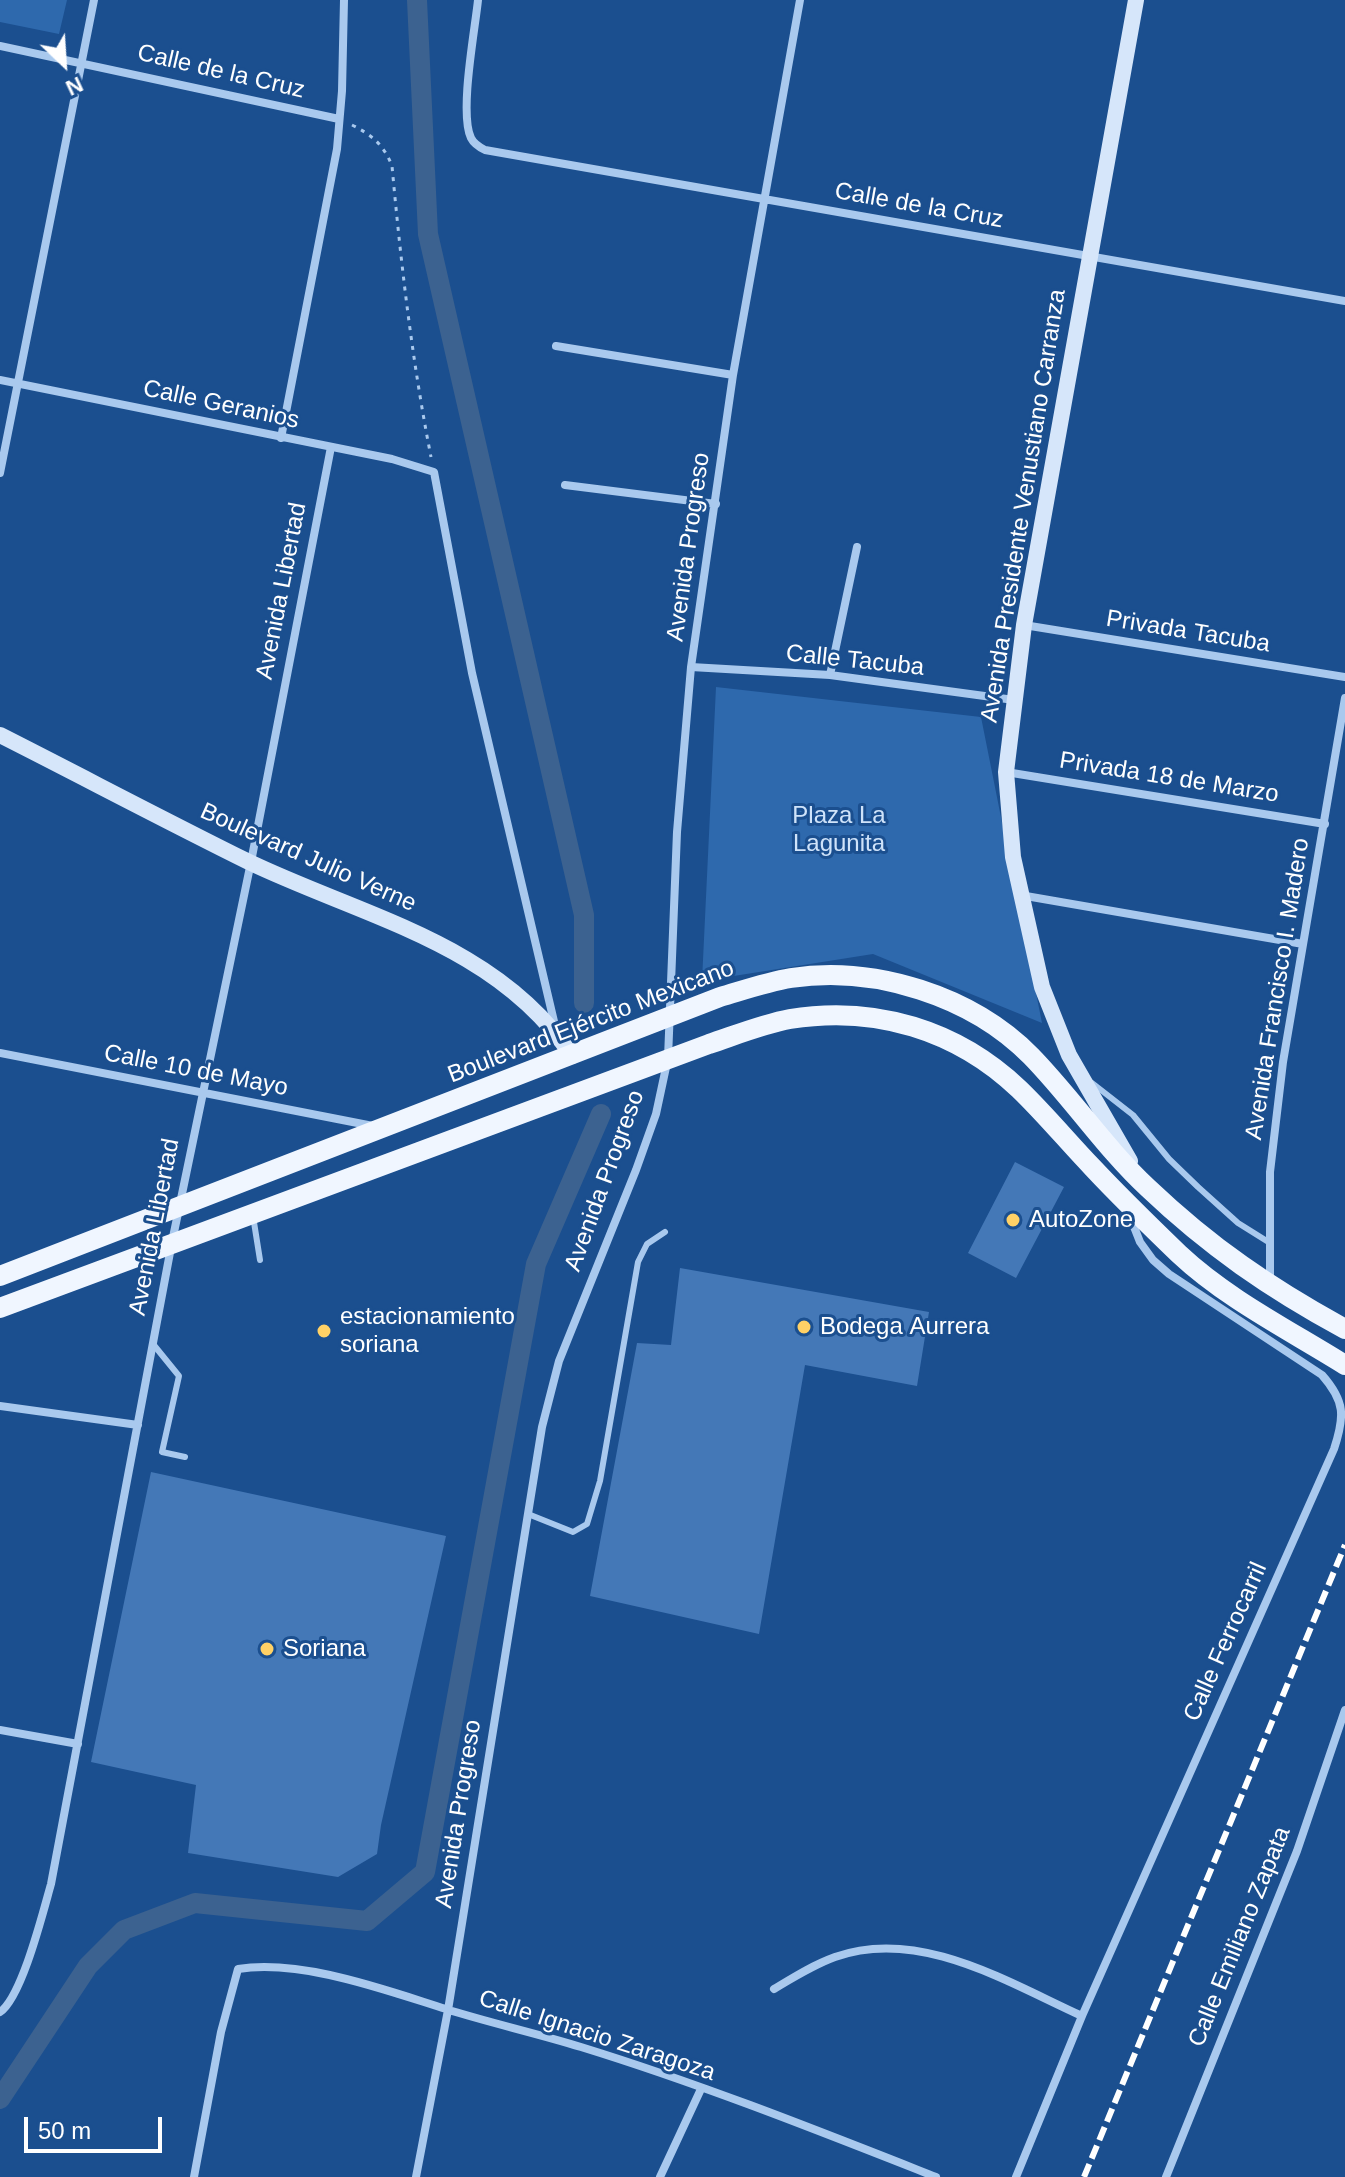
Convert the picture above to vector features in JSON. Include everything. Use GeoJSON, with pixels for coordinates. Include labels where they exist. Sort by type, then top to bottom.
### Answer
{"type":"FeatureCollection","features":[{"type":"Feature","properties":{"kind":"main road","name":"Avenida Presidente Venustiano Carranza"},"geometry":{"type":"LineString","coordinates":[[1136,0],[1024,625],[1006,772],[1008,817],[1019,895],[1042,987],[1078,1073],[1146,1186]]}},
{"type":"Feature","properties":{"kind":"main road","name":"Boulevard Julio Verne"},"geometry":{"type":"LineString","coordinates":[[0,735],[251,862],[436,942],[479,964],[514,990],[578,1053]]}},
{"type":"Feature","properties":{"kind":"main road","name":"Boulevard Ejército Mexicano"},"geometry":{"type":"LineString","coordinates":[[0,1276],[720,997],[791,978],[856,976],[917,990],[961,1008],[1011,1037],[1146,1186],[1208,1242],[1270,1287],[1345,1327]]}},
{"type":"Feature","properties":{"kind":"main road"},"geometry":{"type":"LineString","coordinates":[[0,1308],[661,1061],[773,1023],[812,1017],[855,1016],[902,1022],[921,1028],[944,1037],[977,1057],[1016,1086],[1182,1257],[1212,1281],[1345,1365]]}},
{"type":"Feature","properties":{"kind":"street"},"geometry":{"type":"LineString","coordinates":[[0,473],[94,0]]}},
{"type":"Feature","properties":{"kind":"street"},"geometry":{"type":"LineString","coordinates":[[281,438],[331,181],[339,119],[344,0]]}},
{"type":"Feature","properties":{"kind":"street","name":"Calle de la Cruz"},"geometry":{"type":"LineString","coordinates":[[478,0],[467,122],[472,141],[485,150],[1345,301]]}},
{"type":"Feature","properties":{"kind":"street","name":"Avenida Progreso"},"geometry":{"type":"LineString","coordinates":[[416,2177],[448,2010],[542,1427],[559,1361],[656,1114],[661,1061],[670,1016],[677,832],[691,667],[733,375],[800,0]]}},
{"type":"Feature","properties":{"kind":"street","name":"Calle de la Cruz"},"geometry":{"type":"LineString","coordinates":[[0,46],[82,61],[339,119]]}},
{"type":"Feature","properties":{"kind":"street"},"geometry":{"type":"LineString","coordinates":[[556,346],[733,375]]}},
{"type":"Feature","properties":{"kind":"street","name":"Calle Geranios"},"geometry":{"type":"LineString","coordinates":[[0,380],[401,461],[434,472]]}},
{"type":"Feature","properties":{"kind":"street","name":"Avenida Libertad"},"geometry":{"type":"LineString","coordinates":[[2,2011],[20,1980],[51,1884],[172,1242],[251,862],[331,447]]}},
{"type":"Feature","properties":{"kind":"street"},"geometry":{"type":"LineString","coordinates":[[434,472],[472,673],[556,1032]]}},
{"type":"Feature","properties":{"kind":"street"},"geometry":{"type":"LineString","coordinates":[[565,485],[716,504]]}},
{"type":"Feature","properties":{"kind":"street"},"geometry":{"type":"LineString","coordinates":[[830,675],[857,547]]}},
{"type":"Feature","properties":{"kind":"street","name":"Privada Tacuba"},"geometry":{"type":"LineString","coordinates":[[1024,625],[1345,677]]}},
{"type":"Feature","properties":{"kind":"street","name":"Calle Tacuba"},"geometry":{"type":"LineString","coordinates":[[691,667],[830,675],[1014,700]]}},
{"type":"Feature","properties":{"kind":"street","name":"Avenida Francisco I. Madero"},"geometry":{"type":"LineString","coordinates":[[1270,1287],[1270,1172],[1283,1062],[1345,698]]}},
{"type":"Feature","properties":{"kind":"street","name":"Privada 18 de Marzo"},"geometry":{"type":"LineString","coordinates":[[1006,772],[1325,824]]}},
{"type":"Feature","properties":{"kind":"street"},"geometry":{"type":"LineString","coordinates":[[1019,895],[1303,944]]}},
{"type":"Feature","properties":{"kind":"street","name":"Calle 10 de Mayo"},"geometry":{"type":"LineString","coordinates":[[0,1053],[385,1128]]}},
{"type":"Feature","properties":{"kind":"street","name":"Calle Ferrocarril"},"geometry":{"type":"LineString","coordinates":[[1016,2177],[1082,2016],[1334,1449],[1344,1413],[1341,1398],[1322,1375],[1199,1296],[1153,1260],[1140,1242],[1125,1201]]}},
{"type":"Feature","properties":{"kind":"street"},"geometry":{"type":"LineString","coordinates":[[0,1406],[138,1425]]}},
{"type":"Feature","properties":{"kind":"street","name":"Calle Emiliano Zapata"},"geometry":{"type":"LineString","coordinates":[[1166,2177],[1297,1851],[1345,1710]]}},
{"type":"Feature","properties":{"kind":"street"},"geometry":{"type":"LineString","coordinates":[[0,1730],[78,1744]]}},
{"type":"Feature","properties":{"kind":"street"},"geometry":{"type":"LineString","coordinates":[[774,1989],[837,1956],[871,1949],[911,1949],[959,1962],[1082,2016]]}},
{"type":"Feature","properties":{"kind":"street","name":"Calle Ignacio Zaragoza"},"geometry":{"type":"LineString","coordinates":[[194,2177],[221,2032],[238,1969],[269,1967],[338,1978],[580,2046],[936,2177]]}},
{"type":"Feature","properties":{"kind":"street"},"geometry":{"type":"LineString","coordinates":[[660,2177],[701,2089]]}},
{"type":"Feature","properties":{"kind":"lane"},"geometry":{"type":"LineString","coordinates":[[1078,1073],[1133,1115],[1169,1159],[1238,1223],[1270,1243]]}},
{"type":"Feature","properties":{"kind":"lane"},"geometry":{"type":"LineString","coordinates":[[252,1212],[260,1260]]}},
{"type":"Feature","properties":{"kind":"lane"},"geometry":{"type":"LineString","coordinates":[[528,1514],[573,1532],[587,1524],[591,1516],[600,1481],[638,1262],[647,1244],[665,1232]]}},
{"type":"Feature","properties":{"kind":"lane"},"geometry":{"type":"LineString","coordinates":[[153,1344],[179,1376],[162,1452],[185,1457]]}},
{"type":"Feature","properties":{"kind":"path"},"geometry":{"type":"LineString","coordinates":[[339,119],[374,138],[386,151],[392,166],[401,267],[420,405],[434,472]]}},
{"type":"Feature","properties":{"kind":"green space"},"geometry":{"type":"Polygon","coordinates":[[[0,0],[67,0],[59,34],[0,22],[0,0]]]}},
{"type":"Feature","properties":{"kind":"green space","name":"Plaza La Lagunita"},"geometry":{"type":"Polygon","coordinates":[[[716,687],[981,717],[1042,1023],[873,954],[702,981],[716,687]]]}},
{"type":"Feature","properties":{"kind":"building"},"geometry":{"type":"Polygon","coordinates":[[[1015,1162],[1064,1187],[1016,1278],[968,1253],[1015,1162]]]}},
{"type":"Feature","properties":{"kind":"building"},"geometry":{"type":"Polygon","coordinates":[[[680,1268],[929,1312],[917,1386],[805,1365],[759,1634],[590,1596],[637,1343],[671,1345],[680,1268]]]}},
{"type":"Feature","properties":{"kind":"building","name":"Soriana"},"geometry":{"type":"Polygon","coordinates":[[[151,1472],[446,1536],[377,1854],[338,1877],[188,1853],[196,1785],[91,1762],[151,1472]]]}},
{"type":"Feature","properties":{"kind":"waterway"},"geometry":{"type":"LineString","coordinates":[[417,0],[428,234],[584,915],[584,1003]]}},
{"type":"Feature","properties":{"kind":"waterway"},"geometry":{"type":"LineString","coordinates":[[0,2099],[88,1966],[124,1930],[195,1903],[367,1921],[425,1872],[536,1264],[601,1114]]}},
{"type":"Feature","properties":{"kind":"railway"},"geometry":{"type":"LineString","coordinates":[[1084,2177],[1345,1545]]}},
{"type":"Feature","properties":{"kind":"place","name":"AutoZone"},"geometry":{"type":"Point","coordinates":[1013,1220]}},
{"type":"Feature","properties":{"kind":"place","name":"Bodega Aurrera"},"geometry":{"type":"Point","coordinates":[804,1327]}},
{"type":"Feature","properties":{"kind":"place","name":"estacionamiento soriana"},"geometry":{"type":"Point","coordinates":[324,1331]}},
{"type":"Feature","properties":{"kind":"place","name":"Soriana"},"geometry":{"type":"Point","coordinates":[267,1649]}}]}
